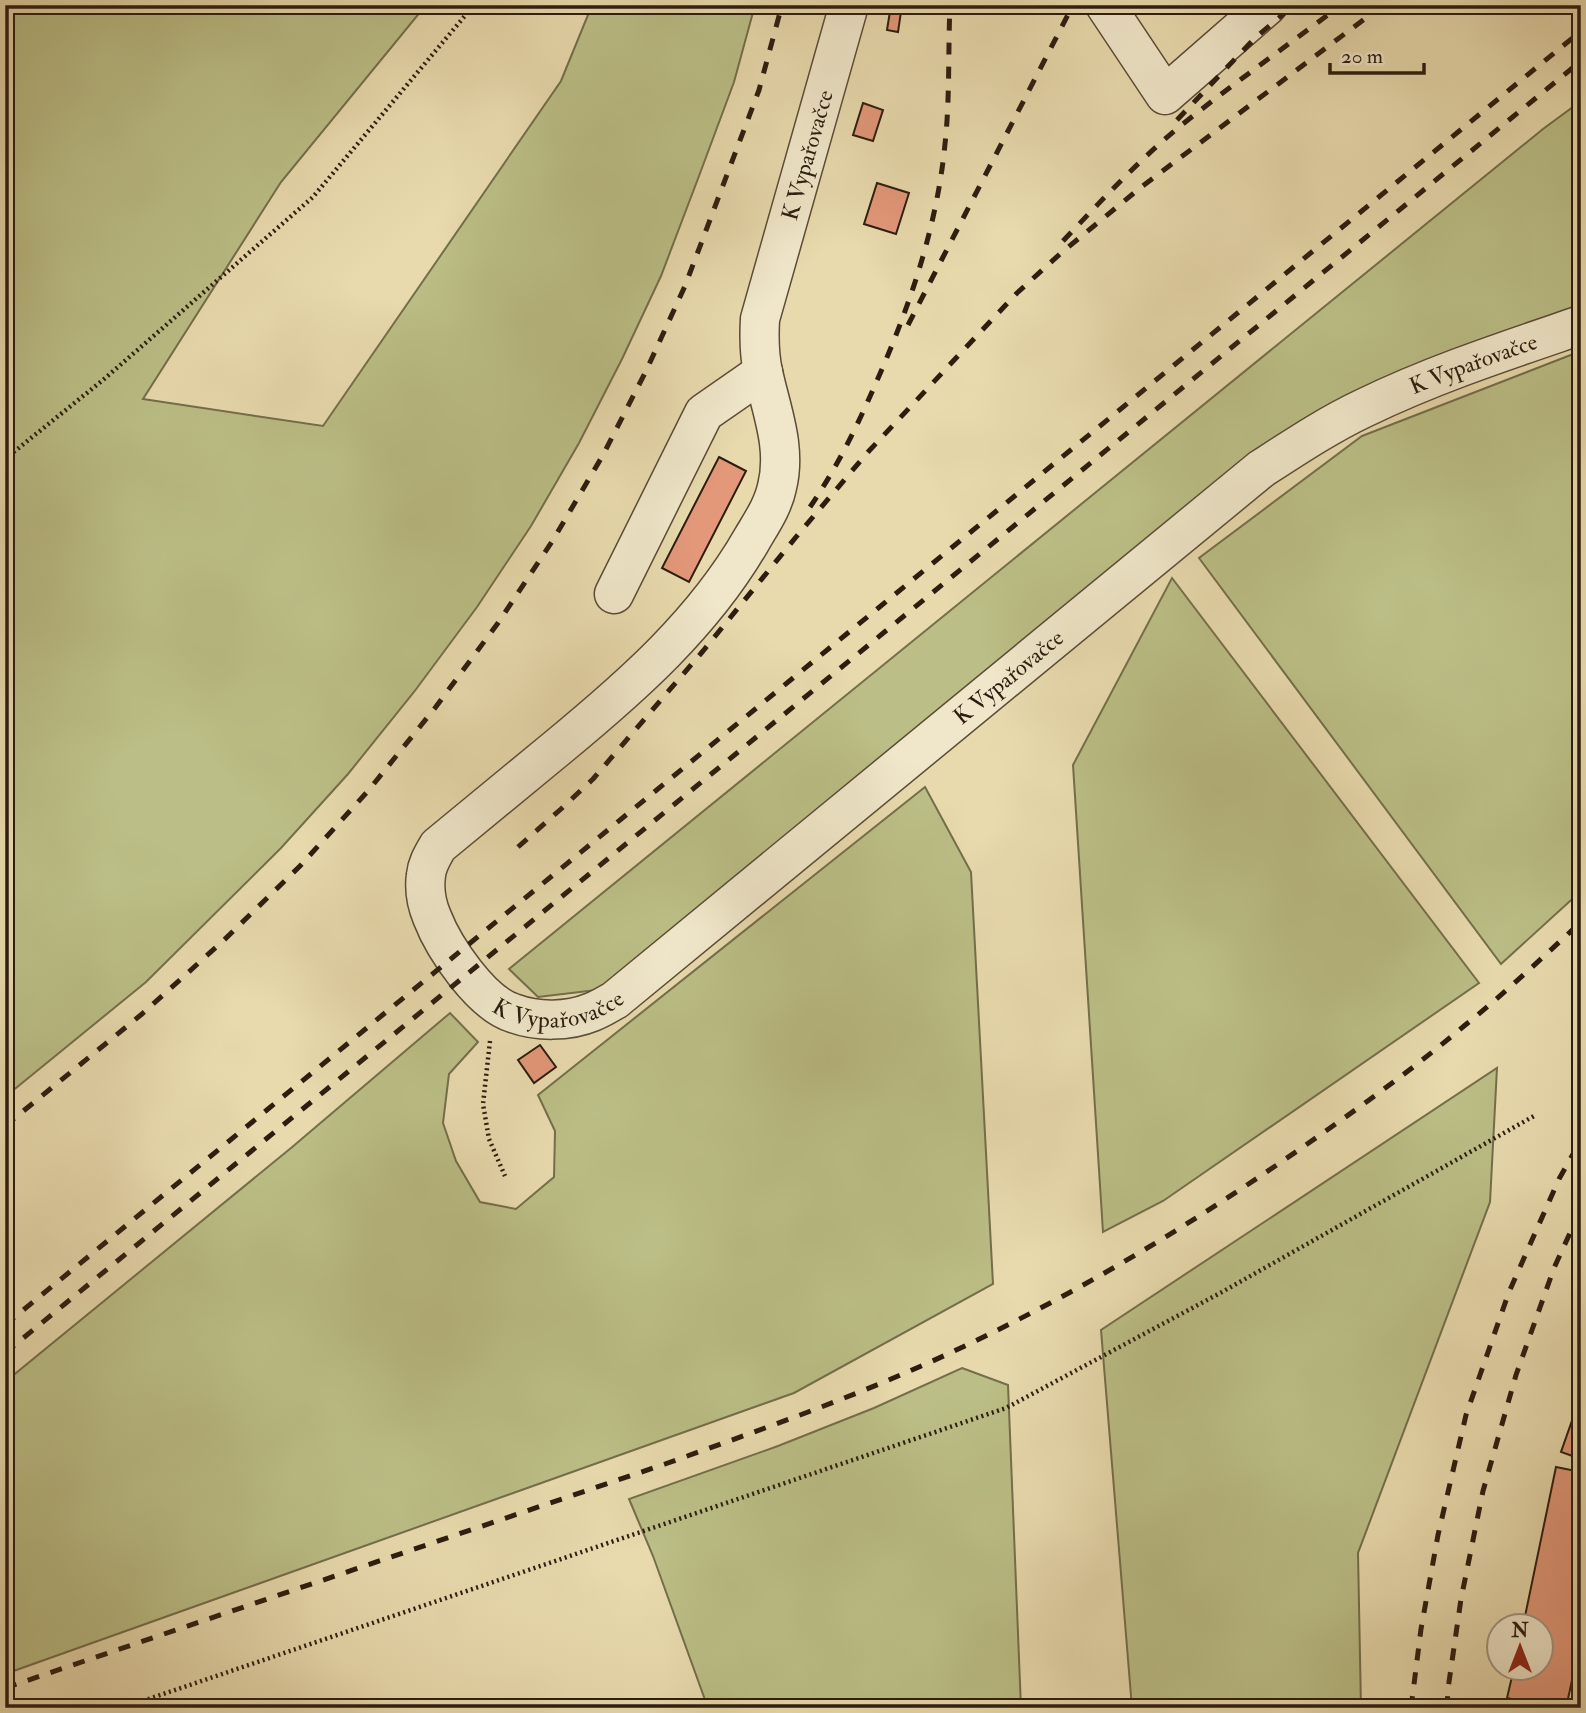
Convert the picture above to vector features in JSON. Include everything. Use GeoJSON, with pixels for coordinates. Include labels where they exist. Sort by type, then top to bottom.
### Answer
{"type":"FeatureCollection","features":[{"type":"Feature","properties":{"kind":"lane","name":"K Vypařovačce"},"geometry":{"type":"LineString","coordinates":[[849,5],[760,319],[760,354],[781,455],[778,486],[770,508],[739,562],[709,603],[669,648],[615,700],[438,846],[429,862],[426,891],[432,918],[454,957],[482,994],[495,1005],[512,1013],[531,1018],[572,1017],[591,1012],[615,1000],[1261,468],[1311,436],[1363,408],[1444,373],[1581,325]]}},
{"type":"Feature","properties":{"kind":"lane"},"geometry":{"type":"LineString","coordinates":[[1105,5],[1165,96],[1268,5]]}},
{"type":"Feature","properties":{"kind":"lane"},"geometry":{"type":"LineString","coordinates":[[614,594],[704,413],[763,372]]}},
{"type":"Feature","properties":{"kind":"path"},"geometry":{"type":"LineString","coordinates":[[5,459],[103,380],[313,197],[474,5]]}},
{"type":"Feature","properties":{"kind":"path"},"geometry":{"type":"LineString","coordinates":[[495,1005],[483,1104],[489,1139],[505,1176]]}},
{"type":"Feature","properties":{"kind":"path"},"geometry":{"type":"LineString","coordinates":[[122,1708],[1006,1408],[1222,1292],[1534,1116]]}},
{"type":"Feature","properties":{"kind":"green space"},"geometry":{"type":"Polygon","coordinates":[[[5,5],[426,5],[281,182],[143,399],[323,426],[561,81],[592,5],[755,5],[734,82],[661,276],[579,443],[531,526],[477,607],[414,692],[348,774],[281,848],[146,982],[5,1097],[5,5]]]}},
{"type":"Feature","properties":{"kind":"green space"},"geometry":{"type":"Polygon","coordinates":[[[1581,101],[1581,315],[1322,410],[605,989],[538,997],[509,969],[1543,129],[1581,101]]]}},
{"type":"Feature","properties":{"kind":"green space"},"geometry":{"type":"Polygon","coordinates":[[[1581,351],[1581,891],[1501,964],[1199,558],[1362,436],[1581,351]]]}},
{"type":"Feature","properties":{"kind":"green space"},"geometry":{"type":"Polygon","coordinates":[[[1172,578],[1479,983],[1163,1201],[1103,1232],[1073,765],[1172,578]]]}},
{"type":"Feature","properties":{"kind":"green space"},"geometry":{"type":"Polygon","coordinates":[[[925,787],[971,872],[993,1284],[794,1393],[5,1674],[5,1382],[291,1148],[450,1013],[478,1042],[449,1074],[443,1123],[456,1161],[480,1202],[516,1209],[554,1177],[555,1131],[538,1095],[925,787]]]}},
{"type":"Feature","properties":{"kind":"green space"},"geometry":{"type":"Polygon","coordinates":[[[1497,1068],[1490,1202],[1358,1553],[1361,1708],[1132,1708],[1101,1330],[1497,1068]]]}},
{"type":"Feature","properties":{"kind":"green space"},"geometry":{"type":"Polygon","coordinates":[[[962,1368],[1008,1385],[1021,1708],[708,1708],[653,1556],[629,1499],[778,1446],[874,1408],[962,1368]]]}},
{"type":"Feature","properties":{"kind":"building"},"geometry":{"type":"Polygon","coordinates":[[[891,5],[902,5],[898,32],[887,30],[891,5]]]}},
{"type":"Feature","properties":{"kind":"building"},"geometry":{"type":"Polygon","coordinates":[[[863,103],[883,110],[873,141],[853,135],[863,103]]]}},
{"type":"Feature","properties":{"kind":"building"},"geometry":{"type":"Polygon","coordinates":[[[877,183],[909,193],[896,234],[864,224],[877,183]]]}},
{"type":"Feature","properties":{"kind":"building"},"geometry":{"type":"Polygon","coordinates":[[[719,457],[746,471],[689,582],[662,568],[719,457]]]}},
{"type":"Feature","properties":{"kind":"building"},"geometry":{"type":"Polygon","coordinates":[[[540,1045],[556,1067],[534,1083],[518,1060],[540,1045]]]}},
{"type":"Feature","properties":{"kind":"building"},"geometry":{"type":"Polygon","coordinates":[[[1581,1395],[1581,1459],[1561,1452],[1581,1395]]]}},
{"type":"Feature","properties":{"kind":"building"},"geometry":{"type":"Polygon","coordinates":[[[1556,1467],[1581,1472],[1581,1639],[1566,1708],[1552,1708],[1507,1698],[1511,1682],[1554,1682],[1554,1612],[1526,1612],[1556,1467]]]}},
{"type":"Feature","properties":{"kind":"railway"},"geometry":{"type":"LineString","coordinates":[[5,1126],[142,1014],[300,866],[368,791],[435,708],[498,623],[553,540],[603,455],[646,371],[685,286],[759,90],[782,5]]}},
{"type":"Feature","properties":{"kind":"railway"},"geometry":{"type":"LineString","coordinates":[[810,507],[846,448],[861,416],[899,327],[920,267],[935,206],[945,144],[950,5]]}},
{"type":"Feature","properties":{"kind":"railway"},"geometry":{"type":"LineString","coordinates":[[908,325],[1073,5]]}},
{"type":"Feature","properties":{"kind":"railway"},"geometry":{"type":"LineString","coordinates":[[1177,120],[1255,38],[1294,5]]}},
{"type":"Feature","properties":{"kind":"railway"},"geometry":{"type":"LineString","coordinates":[[1063,241],[1133,168],[1178,128],[1341,5]]}},
{"type":"Feature","properties":{"kind":"railway"},"geometry":{"type":"LineString","coordinates":[[518,847],[593,779],[868,452],[1017,293],[1140,188],[1383,5]]}},
{"type":"Feature","properties":{"kind":"railway"},"geometry":{"type":"LineString","coordinates":[[5,1325],[1581,31]]}},
{"type":"Feature","properties":{"kind":"railway"},"geometry":{"type":"LineString","coordinates":[[5,1353],[1581,61]]}},
{"type":"Feature","properties":{"kind":"railway"},"geometry":{"type":"LineString","coordinates":[[5,1688],[665,1464],[858,1393],[971,1343],[1056,1300],[1139,1253],[1300,1149],[1444,1042],[1509,988],[1581,922]]}},
{"type":"Feature","properties":{"kind":"railway"},"geometry":{"type":"LineString","coordinates":[[1411,1708],[1421,1629],[1438,1535],[1466,1415],[1509,1292],[1559,1179],[1581,1140]]}},
{"type":"Feature","properties":{"kind":"railway"},"geometry":{"type":"LineString","coordinates":[[1447,1708],[1461,1599],[1483,1491],[1516,1375],[1554,1268],[1581,1209]]}}]}
